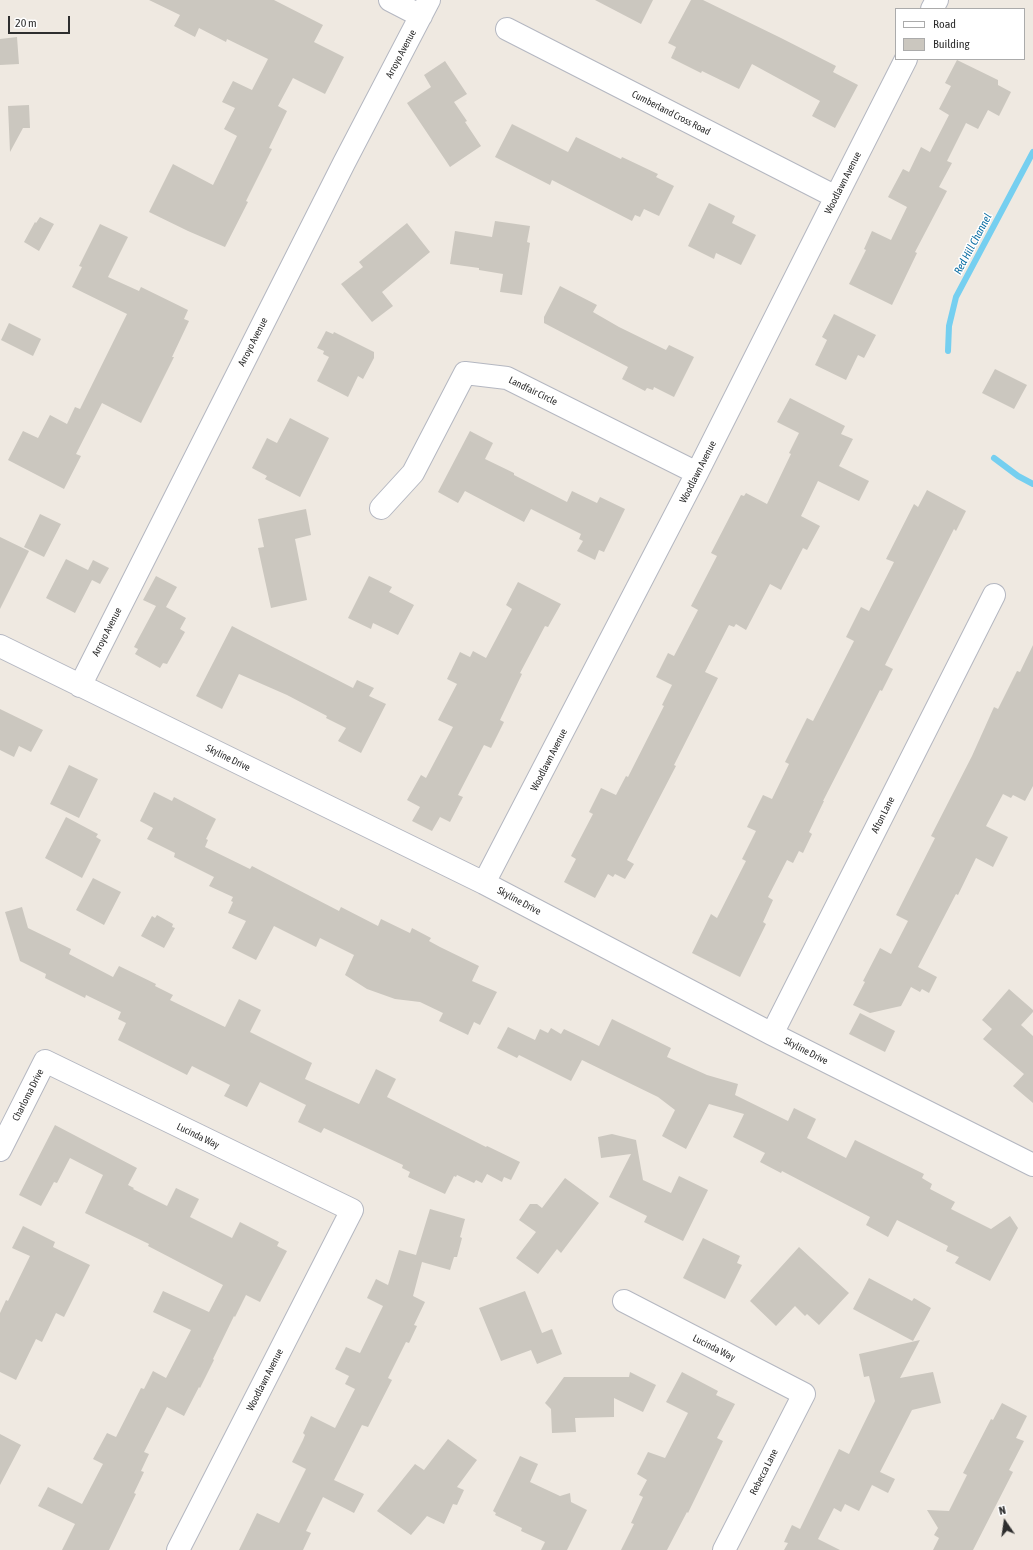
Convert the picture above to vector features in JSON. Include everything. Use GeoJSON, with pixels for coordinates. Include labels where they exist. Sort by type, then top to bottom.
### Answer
{"type":"FeatureCollection","features":[{"type":"Feature","properties":{"kind":"street"},"geometry":{"type":"LineString","coordinates":[[390,0],[425,8]]}},
{"type":"Feature","properties":{"kind":"street","name":"Arroyo Avenue"},"geometry":{"type":"LineString","coordinates":[[80,686],[344,163],[425,8]]}},
{"type":"Feature","properties":{"kind":"street","name":"Cumberland Cross Road"},"geometry":{"type":"LineString","coordinates":[[507,29],[836,197]]}},
{"type":"Feature","properties":{"kind":"street","name":"Woodlawn Avenue"},"geometry":{"type":"LineString","coordinates":[[484,883],[698,473],[905,60]]}},
{"type":"Feature","properties":{"kind":"street","name":"Landfair Circle"},"geometry":{"type":"LineString","coordinates":[[382,508],[412,473],[465,372],[507,378],[698,473]]}},
{"type":"Feature","properties":{"kind":"street","name":"Afton Lane"},"geometry":{"type":"LineString","coordinates":[[772,1034],[994,595]]}},
{"type":"Feature","properties":{"kind":"street","name":"Skyline Drive"},"geometry":{"type":"LineString","coordinates":[[0,646],[484,883],[772,1034],[1033,1165]]}},
{"type":"Feature","properties":{"kind":"street","name":"Charloma Drive"},"geometry":{"type":"LineString","coordinates":[[0,1150],[45,1061]]}},
{"type":"Feature","properties":{"kind":"street","name":"Lucinda Way"},"geometry":{"type":"LineString","coordinates":[[45,1061],[352,1210]]}},
{"type":"Feature","properties":{"kind":"street","name":"Woodlawn Avenue"},"geometry":{"type":"LineString","coordinates":[[178,1550],[352,1210]]}},
{"type":"Feature","properties":{"kind":"street","name":"Lucinda Way"},"geometry":{"type":"LineString","coordinates":[[624,1301],[804,1394]]}},
{"type":"Feature","properties":{"kind":"street","name":"Rebecca Lane"},"geometry":{"type":"LineString","coordinates":[[724,1550],[804,1394]]}},
{"type":"Feature","properties":{"kind":"building"},"geometry":{"type":"Polygon","coordinates":[[[149,0],[274,0],[323,25],[314,42],[344,57],[325,94],[293,78],[278,106],[287,111],[269,148],[272,149],[246,201],[248,202],[225,247],[149,212],[173,164],[213,185],[237,136],[224,129],[235,108],[222,102],[233,81],[252,90],[268,59],[227,39],[226,42],[199,28],[195,37],[174,26],[180,15],[149,0]]]}},
{"type":"Feature","properties":{"kind":"building"},"geometry":{"type":"Polygon","coordinates":[[[595,0],[653,0],[641,24],[595,0]]]}},
{"type":"Feature","properties":{"kind":"building"},"geometry":{"type":"Polygon","coordinates":[[[691,0],[703,0],[781,38],[836,66],[833,72],[858,85],[835,128],[812,116],[820,101],[752,64],[739,89],[702,71],[701,73],[671,58],[676,47],[668,43],[691,0]]]}},
{"type":"Feature","properties":{"kind":"building"},"geometry":{"type":"Polygon","coordinates":[[[17,37],[19,64],[0,65],[0,39],[17,37]]]}},
{"type":"Feature","properties":{"kind":"building"},"geometry":{"type":"Polygon","coordinates":[[[957,60],[998,80],[998,85],[1011,92],[999,116],[988,110],[978,129],[966,123],[947,161],[952,163],[939,187],[947,191],[915,252],[917,253],[892,305],[849,284],[866,250],[864,249],[872,231],[891,240],[907,207],[888,197],[903,169],[909,172],[921,147],[930,152],[949,115],[939,109],[951,86],[945,83],[957,60]]]}},
{"type":"Feature","properties":{"kind":"building"},"geometry":{"type":"Polygon","coordinates":[[[445,61],[467,94],[454,102],[481,146],[450,167],[407,103],[431,87],[424,75],[445,61]]]}},
{"type":"Feature","properties":{"kind":"building"},"geometry":{"type":"Polygon","coordinates":[[[29,105],[30,128],[23,128],[10,152],[8,106],[29,105]]]}},
{"type":"Feature","properties":{"kind":"building"},"geometry":{"type":"Polygon","coordinates":[[[512,124],[568,152],[576,137],[621,159],[622,157],[658,174],[656,177],[674,186],[659,216],[644,209],[640,217],[635,215],[632,221],[552,180],[550,185],[495,157],[512,124]]]}},
{"type":"Feature","properties":{"kind":"building"},"geometry":{"type":"Polygon","coordinates":[[[709,203],[735,216],[732,223],[756,235],[741,265],[716,253],[714,259],[688,246],[709,203]]]}},
{"type":"Feature","properties":{"kind":"building"},"geometry":{"type":"Polygon","coordinates":[[[40,217],[54,224],[39,251],[24,242],[35,222],[36,223],[40,217]]]}},
{"type":"Feature","properties":{"kind":"building"},"geometry":{"type":"Polygon","coordinates":[[[495,221],[530,226],[527,242],[530,243],[522,295],[500,292],[503,274],[479,270],[479,268],[450,264],[455,231],[492,237],[495,221]]]}},
{"type":"Feature","properties":{"kind":"building"},"geometry":{"type":"Polygon","coordinates":[[[407,223],[430,252],[382,292],[393,306],[372,322],[341,284],[363,267],[359,262],[407,223]]]}},
{"type":"Feature","properties":{"kind":"building"},"geometry":{"type":"Polygon","coordinates":[[[100,224],[128,237],[108,277],[139,291],[141,287],[188,310],[184,319],[189,321],[172,357],[174,357],[141,423],[102,403],[76,454],[81,456],[64,489],[8,460],[23,431],[38,438],[50,415],[67,424],[75,407],[80,409],[127,314],[72,287],[82,267],[79,266],[100,224]]]}},
{"type":"Feature","properties":{"kind":"building"},"geometry":{"type":"Polygon","coordinates":[[[560,286],[597,305],[593,312],[619,327],[666,350],[669,345],[694,357],[674,397],[654,387],[653,390],[647,388],[645,391],[622,379],[628,367],[544,323],[544,317],[560,286]]]}},
{"type":"Feature","properties":{"kind":"building"},"geometry":{"type":"Polygon","coordinates":[[[834,314],[876,335],[864,358],[858,355],[846,380],[815,365],[827,340],[822,337],[834,314]]]}},
{"type":"Feature","properties":{"kind":"building"},"geometry":{"type":"Polygon","coordinates":[[[9,323],[41,339],[33,356],[1,340],[9,323]]]}},
{"type":"Feature","properties":{"kind":"building"},"geometry":{"type":"Polygon","coordinates":[[[326,331],[333,334],[334,332],[374,352],[374,358],[363,379],[358,376],[348,397],[317,381],[329,357],[323,354],[324,351],[317,348],[326,331]]]}},
{"type":"Feature","properties":{"kind":"building"},"geometry":{"type":"Polygon","coordinates":[[[995,369],[1027,385],[1014,409],[982,393],[995,369]]]}},
{"type":"Feature","properties":{"kind":"building"},"geometry":{"type":"Polygon","coordinates":[[[790,398],[845,426],[841,434],[853,439],[839,466],[869,481],[859,501],[818,481],[801,516],[820,526],[807,550],[803,548],[781,590],[770,584],[746,630],[736,624],[734,627],[729,625],[705,672],[718,678],[674,765],[676,766],[627,860],[634,864],[625,879],[615,874],[613,877],[608,874],[595,898],[564,882],[576,859],[571,856],[593,814],[589,812],[601,788],[616,795],[626,776],[628,777],[664,706],[662,705],[672,685],[656,677],[668,653],[674,656],[698,610],[691,606],[717,556],[711,553],[741,495],[744,496],[746,493],[767,504],[791,454],[789,453],[799,433],[777,422],[790,398]]]}},
{"type":"Feature","properties":{"kind":"building"},"geometry":{"type":"Polygon","coordinates":[[[290,418],[329,438],[300,497],[265,479],[267,476],[252,468],[267,438],[277,443],[290,418]]]}},
{"type":"Feature","properties":{"kind":"building"},"geometry":{"type":"Polygon","coordinates":[[[470,431],[493,443],[485,459],[567,502],[572,491],[597,503],[600,497],[625,509],[604,552],[599,550],[595,560],[577,551],[583,541],[579,539],[581,534],[531,509],[524,522],[465,491],[458,503],[438,492],[470,431]]]}},
{"type":"Feature","properties":{"kind":"building"},"geometry":{"type":"Polygon","coordinates":[[[927,490],[966,511],[956,531],[954,529],[885,665],[893,669],[882,691],[880,690],[823,801],[809,832],[812,834],[803,853],[799,851],[793,863],[787,860],[768,897],[773,900],[763,922],[766,924],[740,977],[692,953],[711,914],[717,918],[746,861],[742,859],[756,831],[747,827],[763,795],[772,799],[789,764],[785,762],[807,718],[813,721],[854,641],[846,637],[861,607],[869,611],[894,562],[886,559],[914,504],[918,507],[927,490]]]}},
{"type":"Feature","properties":{"kind":"building"},"geometry":{"type":"Polygon","coordinates":[[[306,509],[311,535],[295,539],[307,600],[271,608],[258,548],[264,547],[258,519],[306,509]]]}},
{"type":"Feature","properties":{"kind":"building"},"geometry":{"type":"Polygon","coordinates":[[[40,514],[61,524],[44,557],[24,547],[40,514]]]}},
{"type":"Feature","properties":{"kind":"building"},"geometry":{"type":"Polygon","coordinates":[[[0,537],[29,551],[0,609],[0,537]]]}},
{"type":"Feature","properties":{"kind":"building"},"geometry":{"type":"Polygon","coordinates":[[[66,559],[88,570],[93,560],[109,568],[100,584],[92,580],[75,613],[46,598],[66,559]]]}},
{"type":"Feature","properties":{"kind":"building"},"geometry":{"type":"Polygon","coordinates":[[[156,576],[177,587],[166,607],[186,618],[180,629],[185,632],[167,664],[163,663],[160,668],[135,654],[138,649],[134,647],[156,606],[143,600],[156,576]]]}},
{"type":"Feature","properties":{"kind":"building"},"geometry":{"type":"Polygon","coordinates":[[[369,576],[392,587],[389,592],[414,605],[398,635],[373,623],[371,629],[348,618],[369,576]]]}},
{"type":"Feature","properties":{"kind":"building"},"geometry":{"type":"Polygon","coordinates":[[[518,582],[561,604],[548,627],[545,626],[520,673],[522,674],[500,720],[504,722],[491,748],[484,745],[458,795],[463,797],[450,822],[440,817],[432,831],[412,821],[420,807],[407,800],[421,775],[426,778],[453,727],[438,720],[457,684],[447,679],[460,652],[470,657],[473,651],[486,658],[512,609],[506,605],[518,582]]]}},
{"type":"Feature","properties":{"kind":"building"},"geometry":{"type":"Polygon","coordinates":[[[232,626],[353,688],[357,680],[374,688],[369,696],[386,704],[361,753],[338,741],[346,728],[287,695],[239,674],[222,709],[196,696],[232,626]]]}},
{"type":"Feature","properties":{"kind":"building"},"geometry":{"type":"Polygon","coordinates":[[[1033,645],[1033,786],[1025,801],[1013,795],[1011,798],[1003,794],[986,826],[1008,837],[993,867],[976,858],[958,895],[956,894],[918,967],[937,977],[929,993],[922,989],[920,992],[911,987],[901,1006],[870,1013],[853,1005],[865,982],[863,981],[880,948],[891,954],[908,921],[896,915],[935,838],[931,836],[972,756],[994,707],[998,709],[1017,671],[1020,672],[1033,645]]]}},
{"type":"Feature","properties":{"kind":"building"},"geometry":{"type":"Polygon","coordinates":[[[0,709],[43,730],[31,752],[19,746],[14,757],[0,750],[0,709]]]}},
{"type":"Feature","properties":{"kind":"building"},"geometry":{"type":"Polygon","coordinates":[[[69,765],[98,779],[79,818],[50,804],[69,765]]]}},
{"type":"Feature","properties":{"kind":"building"},"geometry":{"type":"Polygon","coordinates":[[[154,792],[172,801],[174,797],[216,819],[206,839],[208,840],[205,847],[250,869],[252,866],[339,911],[341,907],[378,926],[381,919],[410,933],[412,928],[431,938],[429,941],[479,966],[472,981],[497,992],[480,1025],[474,1022],[468,1035],[439,1021],[443,1013],[420,1002],[395,999],[367,989],[345,975],[354,955],[320,938],[316,947],[274,926],[256,960],[232,948],[246,921],[228,913],[233,902],[231,901],[233,897],[209,886],[214,877],[174,857],[175,853],[147,839],[153,828],[140,821],[154,792]]]}},
{"type":"Feature","properties":{"kind":"building"},"geometry":{"type":"Polygon","coordinates":[[[66,817],[98,834],[96,837],[101,840],[82,878],[45,858],[66,817]]]}},
{"type":"Feature","properties":{"kind":"building"},"geometry":{"type":"Polygon","coordinates":[[[93,878],[121,892],[104,925],[76,910],[93,878]]]}},
{"type":"Feature","properties":{"kind":"building"},"geometry":{"type":"Polygon","coordinates":[[[22,907],[28,928],[71,949],[69,954],[113,977],[119,966],[156,984],[155,986],[173,995],[170,1000],[225,1027],[239,999],[261,1010],[250,1032],[312,1063],[305,1079],[359,1104],[376,1069],[396,1079],[387,1097],[486,1147],[487,1146],[520,1162],[511,1180],[504,1177],[502,1182],[487,1174],[482,1183],[476,1180],[474,1183],[457,1175],[456,1177],[454,1176],[445,1194],[408,1177],[410,1172],[402,1168],[403,1165],[324,1128],[321,1133],[298,1122],[306,1105],[260,1082],[247,1107],[224,1096],[230,1085],[192,1066],[187,1075],[118,1040],[126,1023],[118,1019],[121,1012],[86,995],[85,998],[45,978],[46,974],[20,961],[5,912],[22,907]]]}},
{"type":"Feature","properties":{"kind":"building"},"geometry":{"type":"Polygon","coordinates":[[[157,915],[173,924],[172,927],[175,928],[164,948],[141,936],[152,916],[155,918],[157,915]]]}},
{"type":"Feature","properties":{"kind":"building"},"geometry":{"type":"Polygon","coordinates":[[[1009,989],[1033,1010],[1033,1012],[1021,1025],[1033,1036],[1033,1103],[1013,1086],[1024,1074],[983,1039],[992,1029],[982,1020],[1009,989]]]}},
{"type":"Feature","properties":{"kind":"building"},"geometry":{"type":"Polygon","coordinates":[[[860,1013],[895,1031],[885,1052],[849,1034],[860,1013]]]}},
{"type":"Feature","properties":{"kind":"building"},"geometry":{"type":"Polygon","coordinates":[[[612,1019],[671,1048],[667,1057],[707,1075],[738,1084],[735,1095],[788,1121],[794,1108],[816,1119],[807,1138],[846,1158],[855,1140],[924,1174],[922,1178],[932,1184],[930,1189],[955,1202],[951,1209],[991,1229],[1010,1216],[1018,1228],[990,1281],[955,1263],[959,1257],[946,1251],[948,1246],[897,1220],[888,1237],[866,1225],[870,1217],[782,1171],[781,1173],[760,1162],[765,1153],[733,1137],[744,1114],[709,1104],[686,1149],[662,1136],[675,1110],[658,1097],[582,1060],[571,1081],[519,1055],[517,1058],[497,1048],[508,1027],[535,1040],[540,1029],[548,1033],[551,1028],[561,1034],[564,1029],[599,1046],[612,1019]]]}},
{"type":"Feature","properties":{"kind":"building"},"geometry":{"type":"Polygon","coordinates":[[[55,1125],[137,1168],[128,1185],[134,1188],[133,1189],[167,1206],[176,1188],[199,1199],[190,1217],[232,1238],[240,1222],[279,1242],[277,1246],[287,1251],[260,1302],[246,1295],[235,1317],[234,1316],[200,1388],[199,1387],[184,1416],[167,1407],[144,1452],[149,1454],[141,1471],[144,1472],[134,1493],[136,1494],[109,1550],[62,1550],[75,1524],[38,1506],[48,1487],[82,1504],[103,1464],[93,1459],[107,1433],[116,1437],[141,1388],[144,1389],[153,1371],[166,1378],[191,1330],[153,1312],[163,1291],[209,1312],[223,1285],[148,1246],[149,1244],[85,1213],[103,1175],[70,1158],[57,1183],[54,1182],[41,1206],[19,1195],[55,1125]]]}},
{"type":"Feature","properties":{"kind":"building"},"geometry":{"type":"Polygon","coordinates":[[[612,1134],[636,1140],[643,1180],[671,1193],[679,1176],[708,1190],[683,1241],[644,1222],[647,1216],[609,1197],[631,1154],[601,1158],[598,1137],[612,1134]]]}},
{"type":"Feature","properties":{"kind":"building"},"geometry":{"type":"Polygon","coordinates":[[[565,1178],[599,1203],[561,1253],[557,1249],[538,1274],[516,1258],[536,1232],[519,1220],[530,1204],[537,1204],[542,1208],[565,1178]]]}},
{"type":"Feature","properties":{"kind":"building"},"geometry":{"type":"Polygon","coordinates":[[[430,1209],[465,1219],[460,1237],[462,1238],[457,1257],[454,1257],[450,1270],[422,1262],[413,1296],[425,1302],[414,1325],[417,1326],[409,1343],[406,1342],[388,1378],[392,1380],[368,1427],[362,1425],[334,1480],[364,1494],[354,1513],[323,1497],[306,1531],[311,1533],[303,1550],[239,1550],[257,1513],[279,1523],[306,1469],[292,1462],[303,1440],[305,1435],[303,1433],[311,1416],[335,1428],[355,1389],[345,1384],[349,1376],[335,1369],[346,1347],[360,1353],[383,1306],[367,1298],[376,1279],[388,1285],[399,1250],[416,1255],[430,1209]]]}},
{"type":"Feature","properties":{"kind":"building"},"geometry":{"type":"Polygon","coordinates":[[[23,1226],[55,1242],[53,1247],[90,1265],[64,1317],[56,1313],[42,1342],[36,1339],[16,1380],[0,1372],[0,1313],[6,1300],[8,1301],[30,1256],[12,1248],[23,1226]]]}},
{"type":"Feature","properties":{"kind":"building"},"geometry":{"type":"Polygon","coordinates":[[[703,1238],[740,1256],[737,1263],[742,1265],[725,1299],[683,1278],[703,1238]]]}},
{"type":"Feature","properties":{"kind":"building"},"geometry":{"type":"Polygon","coordinates":[[[799,1247],[849,1293],[819,1325],[807,1314],[805,1316],[795,1306],[776,1326],[750,1301],[799,1247]]]}},
{"type":"Feature","properties":{"kind":"building"},"geometry":{"type":"Polygon","coordinates":[[[869,1278],[912,1301],[914,1298],[931,1308],[913,1341],[853,1309],[869,1278]]]}},
{"type":"Feature","properties":{"kind":"building"},"geometry":{"type":"Polygon","coordinates":[[[525,1291],[542,1333],[552,1329],[562,1354],[537,1364],[531,1350],[501,1361],[479,1308],[525,1291]]]}},
{"type":"Feature","properties":{"kind":"building"},"geometry":{"type":"Polygon","coordinates":[[[920,1340],[900,1378],[933,1372],[941,1403],[912,1410],[880,1472],[895,1479],[888,1493],[872,1485],[859,1511],[845,1504],[841,1512],[834,1508],[818,1539],[840,1550],[784,1550],[788,1543],[784,1542],[792,1525],[800,1529],[839,1449],[849,1454],[875,1401],[869,1376],[864,1377],[859,1354],[920,1340]]]}},
{"type":"Feature","properties":{"kind":"building"},"geometry":{"type":"Polygon","coordinates":[[[630,1372],[656,1385],[643,1412],[614,1398],[614,1417],[575,1418],[576,1432],[552,1433],[551,1409],[545,1403],[564,1377],[629,1377],[630,1372]]]}},
{"type":"Feature","properties":{"kind":"building"},"geometry":{"type":"Polygon","coordinates":[[[682,1372],[718,1391],[716,1395],[735,1404],[717,1438],[723,1441],[688,1513],[687,1512],[667,1550],[621,1550],[634,1524],[631,1523],[643,1497],[639,1495],[647,1480],[637,1474],[648,1452],[665,1458],[688,1413],[666,1402],[682,1372]]]}},
{"type":"Feature","properties":{"kind":"building"},"geometry":{"type":"Polygon","coordinates":[[[1002,1403],[1027,1416],[1016,1438],[1024,1441],[1009,1470],[1013,1472],[973,1550],[933,1550],[939,1538],[934,1535],[938,1528],[927,1510],[949,1511],[967,1475],[963,1473],[991,1419],[993,1420],[1002,1403]]]}},
{"type":"Feature","properties":{"kind":"building"},"geometry":{"type":"Polygon","coordinates":[[[0,1434],[21,1445],[0,1485],[0,1434]]]}},
{"type":"Feature","properties":{"kind":"building"},"geometry":{"type":"Polygon","coordinates":[[[448,1439],[477,1460],[457,1487],[464,1490],[457,1505],[453,1504],[444,1524],[427,1516],[411,1535],[377,1511],[415,1464],[424,1470],[448,1439]]]}},
{"type":"Feature","properties":{"kind":"building"},"geometry":{"type":"Polygon","coordinates":[[[520,1456],[538,1464],[530,1482],[560,1496],[570,1493],[571,1502],[587,1510],[567,1550],[541,1550],[545,1542],[521,1531],[522,1528],[495,1515],[496,1513],[493,1511],[520,1456]]]}},
{"type":"Feature","properties":{"kind":"waterway","name":"Red Hill Channel"},"geometry":{"type":"LineString","coordinates":[[948,351],[949,326],[956,297],[1033,152]]}},
{"type":"Feature","properties":{"kind":"waterway","name":"Red Hill Channel"},"geometry":{"type":"LineString","coordinates":[[994,458],[1018,476],[1033,484]]}}]}
